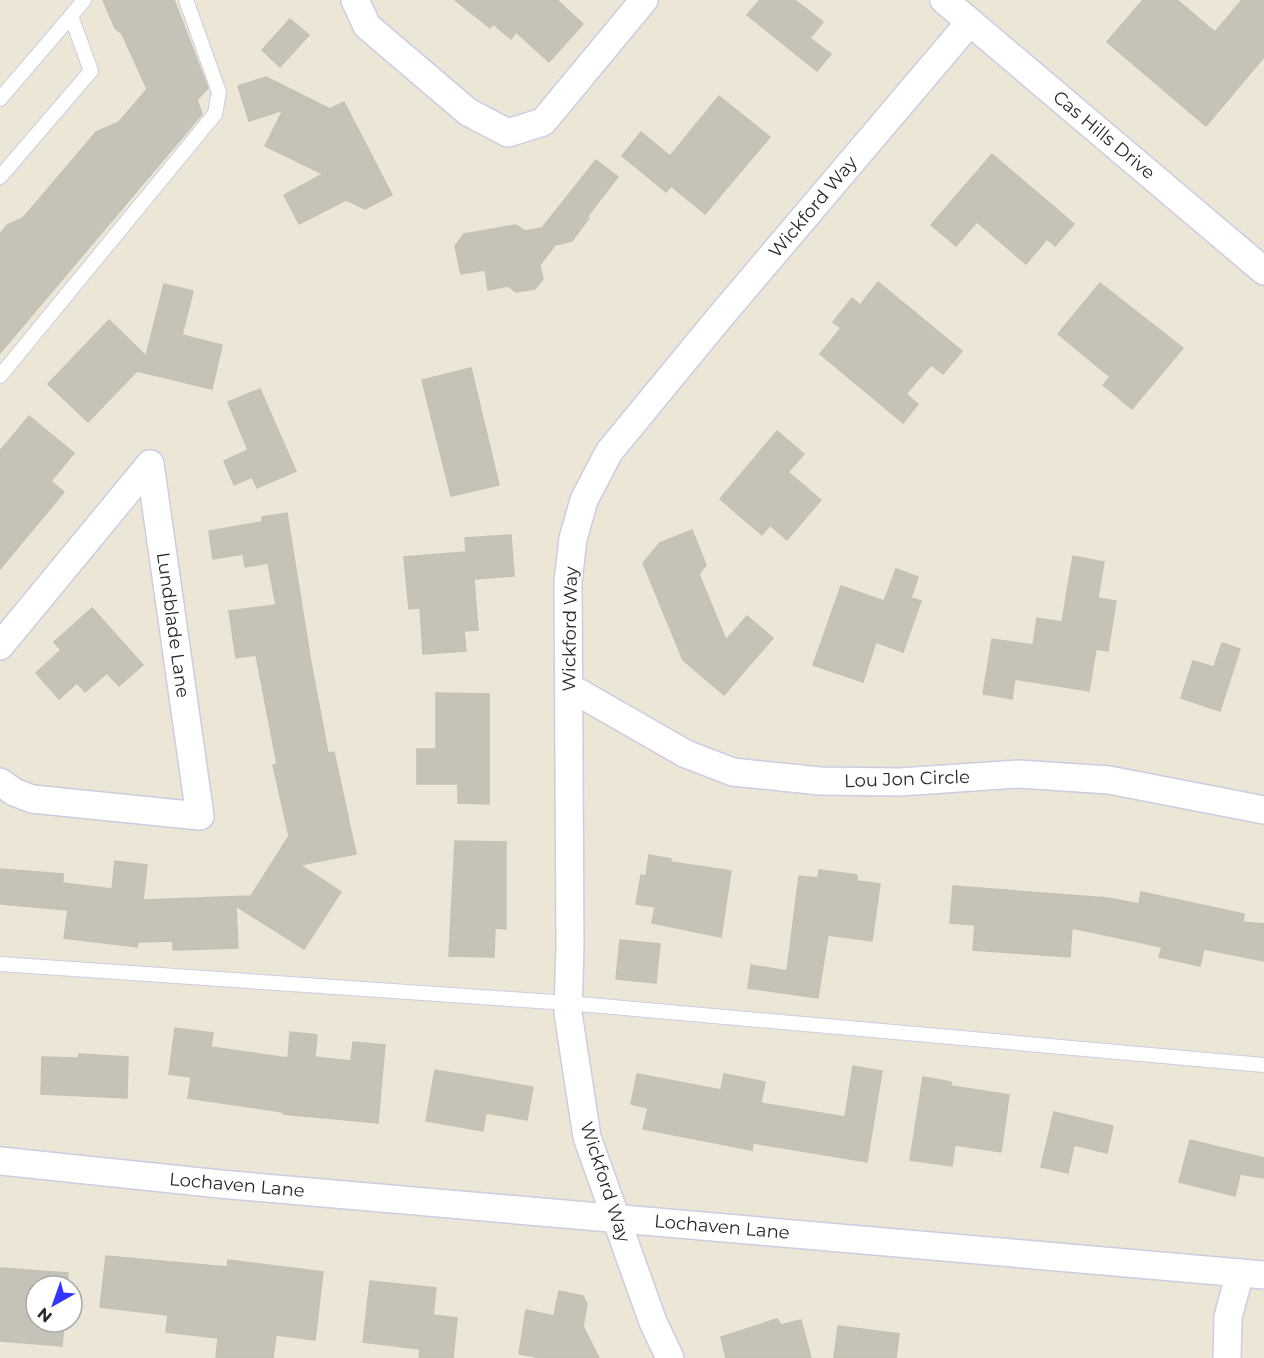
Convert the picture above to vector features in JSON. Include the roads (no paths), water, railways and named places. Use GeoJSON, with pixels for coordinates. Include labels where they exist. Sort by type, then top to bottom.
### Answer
{"type":"FeatureCollection","features":[{"type":"Feature","properties":{"kind":"street"},"geometry":{"type":"LineString","coordinates":[[355,0],[367,26],[468,112],[508,133],[543,122],[644,0]]}},
{"type":"Feature","properties":{"kind":"street","name":"Cas Hills Drive"},"geometry":{"type":"LineString","coordinates":[[944,0],[1264,271]]}},
{"type":"Feature","properties":{"kind":"street","name":"Wickford Way"},"geometry":{"type":"LineString","coordinates":[[670,1358],[653,1322],[587,1137],[568,1003],[568,581],[573,539],[585,501],[609,452],[727,308],[970,22]]}},
{"type":"Feature","properties":{"kind":"street","name":"Lundblade Lane"},"geometry":{"type":"LineString","coordinates":[[0,646],[150,464],[201,816],[32,800],[14,792],[0,782]]}},
{"type":"Feature","properties":{"kind":"street","name":"Lou Jon Circle"},"geometry":{"type":"LineString","coordinates":[[569,687],[686,754],[733,772],[855,782],[900,782],[1018,774],[1098,779],[1264,810]]}},
{"type":"Feature","properties":{"kind":"street","name":"Lochaven Lane"},"geometry":{"type":"LineString","coordinates":[[0,1161],[220,1184],[1252,1274]]}},
{"type":"Feature","properties":{"kind":"street"},"geometry":{"type":"LineString","coordinates":[[1227,1358],[1228,1317],[1252,1274]]}},
{"type":"Feature","properties":{"kind":"lane"},"geometry":{"type":"LineString","coordinates":[[0,99],[84,0]]}},
{"type":"Feature","properties":{"kind":"lane"},"geometry":{"type":"LineString","coordinates":[[0,376],[215,114],[219,92],[186,0]]}},
{"type":"Feature","properties":{"kind":"lane"},"geometry":{"type":"LineString","coordinates":[[2,172],[91,71],[71,15]]}},
{"type":"Feature","properties":{"kind":"lane"},"geometry":{"type":"LineString","coordinates":[[0,964],[568,1003],[1264,1065]]}}]}
